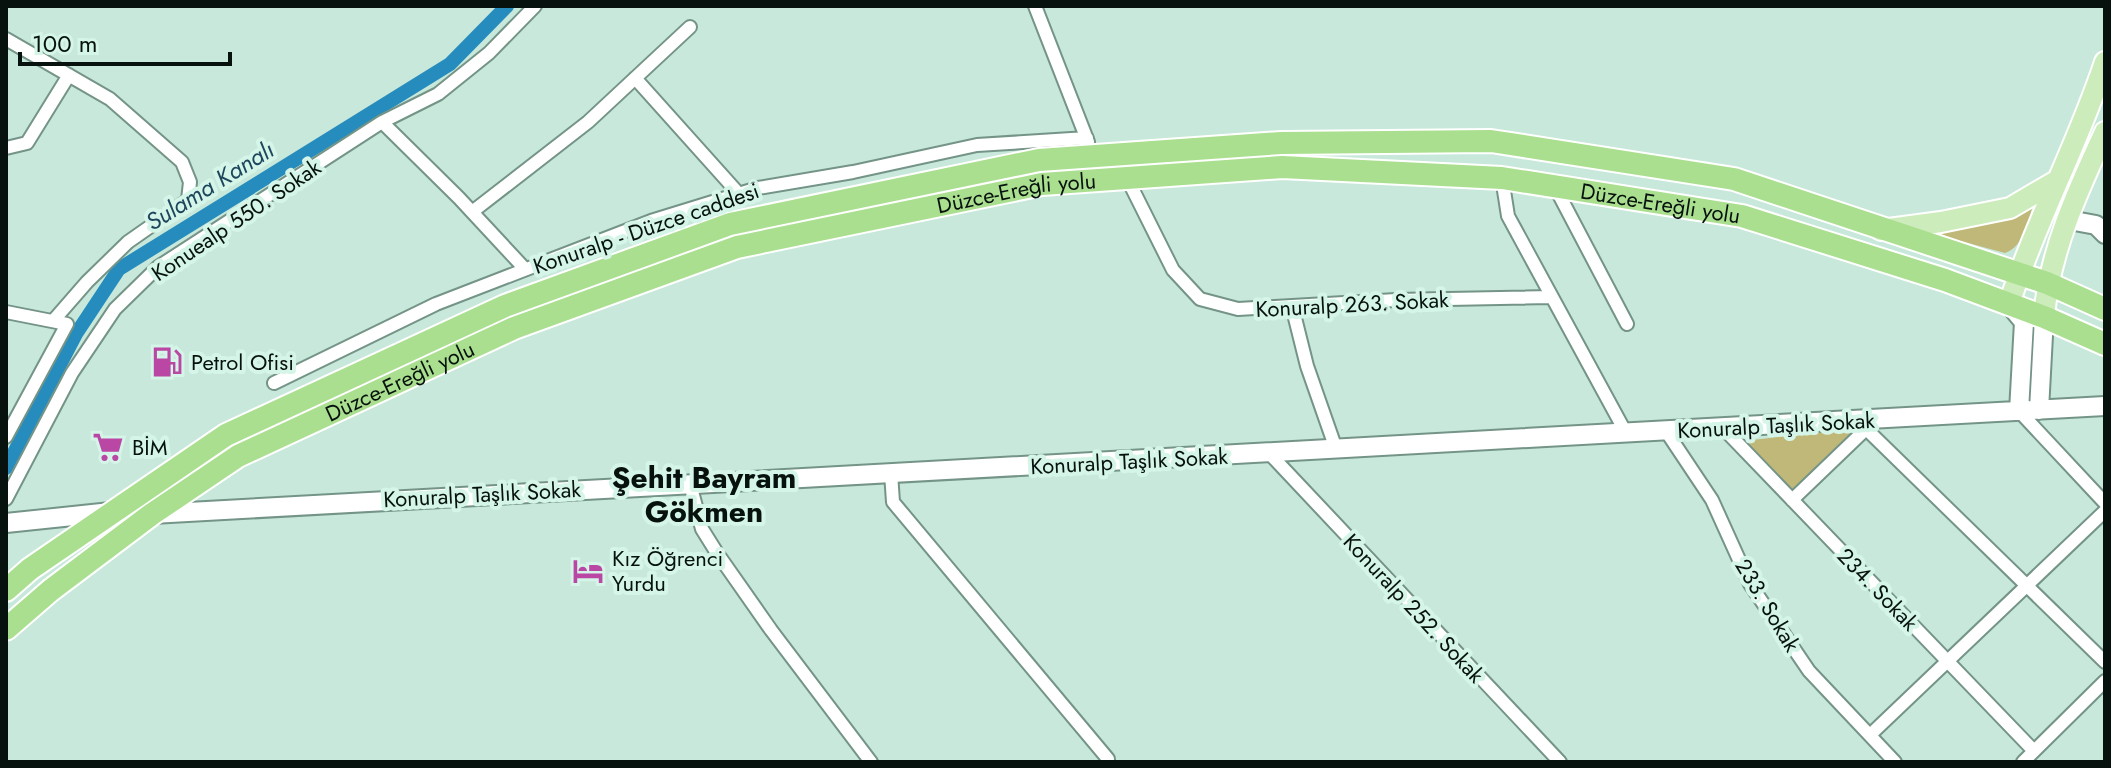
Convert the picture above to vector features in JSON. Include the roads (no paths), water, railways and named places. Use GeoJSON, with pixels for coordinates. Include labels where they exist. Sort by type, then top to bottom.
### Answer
{"type":"FeatureCollection","features":[{"type":"Feature","properties":{"kind":"highway","name":"Düzce-Ereğli yolu"},"geometry":{"type":"LineString","coordinates":[[6,590],[30,569],[226,435],[505,306],[730,224],[1090,147],[1491,141],[1734,179],[2019,273],[2105,309]]}},
{"type":"Feature","properties":{"kind":"highway","name":"Düzce-Ereğli yolu"},"geometry":{"type":"LineString","coordinates":[[6,629],[51,590],[152,514],[238,456],[514,328],[737,247],[1042,184],[1282,167],[1502,178],[1742,216],[1945,280],[2044,317],[2105,344]]}},
{"type":"Feature","properties":{"kind":"main road"},"geometry":{"type":"LineString","coordinates":[[2009,304],[2105,62]]}},
{"type":"Feature","properties":{"kind":"main road"},"geometry":{"type":"LineString","coordinates":[[2044,317],[2047,283],[2105,132]]}},
{"type":"Feature","properties":{"kind":"main road"},"geometry":{"type":"LineString","coordinates":[[1881,230],[2010,208],[2056,181]]}},
{"type":"Feature","properties":{"kind":"street","name":"Konuealp 550. Sokak"},"geometry":{"type":"LineString","coordinates":[[6,499],[72,373],[115,309],[158,267],[382,122],[438,94],[489,53],[535,6]]}},
{"type":"Feature","properties":{"kind":"street"},"geometry":{"type":"LineString","coordinates":[[1035,6],[1090,147]]}},
{"type":"Feature","properties":{"kind":"street"},"geometry":{"type":"LineString","coordinates":[[472,212],[588,122],[690,27]]}},
{"type":"Feature","properties":{"kind":"street"},"geometry":{"type":"LineString","coordinates":[[6,39],[110,99],[182,162],[190,182],[188,200],[128,242],[53,321]]}},
{"type":"Feature","properties":{"kind":"street"},"geometry":{"type":"LineString","coordinates":[[6,148],[27,143],[69,75]]}},
{"type":"Feature","properties":{"kind":"street"},"geometry":{"type":"LineString","coordinates":[[635,78],[739,194]]}},
{"type":"Feature","properties":{"kind":"street"},"geometry":{"type":"LineString","coordinates":[[382,122],[525,269]]}},
{"type":"Feature","properties":{"kind":"street","name":"Konuralp - Düzce caddesi"},"geometry":{"type":"LineString","coordinates":[[274,383],[436,304],[651,221],[739,194],[977,145],[1090,147]]}},
{"type":"Feature","properties":{"kind":"street","name":"Konuralp 263. Sokak"},"geometry":{"type":"LineString","coordinates":[[1127,178],[1173,270],[1200,299],[1238,309],[1396,300],[1552,297]]}},
{"type":"Feature","properties":{"kind":"street"},"geometry":{"type":"LineString","coordinates":[[1502,178],[1508,216],[1626,433]]}},
{"type":"Feature","properties":{"kind":"street"},"geometry":{"type":"LineString","coordinates":[[1555,187],[1627,324]]}},
{"type":"Feature","properties":{"kind":"street"},"geometry":{"type":"LineString","coordinates":[[2069,220],[2096,225],[2105,234]]}},
{"type":"Feature","properties":{"kind":"street"},"geometry":{"type":"LineString","coordinates":[[2009,304],[2024,322],[2019,411],[2105,503]]}},
{"type":"Feature","properties":{"kind":"street"},"geometry":{"type":"LineString","coordinates":[[1292,306],[1307,366],[1336,449]]}},
{"type":"Feature","properties":{"kind":"street"},"geometry":{"type":"LineString","coordinates":[[6,312],[67,324],[6,437]]}},
{"type":"Feature","properties":{"kind":"street"},"geometry":{"type":"LineString","coordinates":[[2039,410],[2044,317]]}},
{"type":"Feature","properties":{"kind":"street","name":"Konuralp Taşlık Sokak"},"geometry":{"type":"LineString","coordinates":[[152,514],[1626,433],[1862,425],[2105,406]]}},
{"type":"Feature","properties":{"kind":"street"},"geometry":{"type":"LineString","coordinates":[[1792,500],[1862,425],[2105,662]]}},
{"type":"Feature","properties":{"kind":"street","name":"234. Sokak"},"geometry":{"type":"LineString","coordinates":[[1723,428],[2034,751]]}},
{"type":"Feature","properties":{"kind":"street","name":"233. Sokak"},"geometry":{"type":"LineString","coordinates":[[1666,431],[1712,500],[1750,584],[1809,671],[1895,762]]}},
{"type":"Feature","properties":{"kind":"street","name":"Konuralp 252. Sokak"},"geometry":{"type":"LineString","coordinates":[[1269,453],[1560,762]]}},
{"type":"Feature","properties":{"kind":"street"},"geometry":{"type":"LineString","coordinates":[[891,473],[893,502],[1108,759]]}},
{"type":"Feature","properties":{"kind":"street"},"geometry":{"type":"LineString","coordinates":[[690,484],[702,529],[717,553],[871,762]]}},
{"type":"Feature","properties":{"kind":"street"},"geometry":{"type":"LineString","coordinates":[[1870,735],[2105,511]]}},
{"type":"Feature","properties":{"kind":"street"},"geometry":{"type":"LineString","coordinates":[[6,522],[111,512]]}},
{"type":"Feature","properties":{"kind":"street"},"geometry":{"type":"LineString","coordinates":[[2023,762],[2105,681]]}},
{"type":"Feature","properties":{"kind":"waterway","name":"Sulama Kanalı"},"geometry":{"type":"LineString","coordinates":[[6,468],[76,334],[119,269],[450,64],[507,6]]}},
{"type":"Feature","properties":{"kind":"place","name":"Petrol Ofisi"},"geometry":{"type":"Point","coordinates":[167,362]}},
{"type":"Feature","properties":{"kind":"place","name":"BİM"},"geometry":{"type":"Point","coordinates":[108,447]}},
{"type":"Feature","properties":{"kind":"place","name":"Kız Öğrenci Yurdu"},"geometry":{"type":"Point","coordinates":[588,571]}},
{"type":"Feature","properties":{"kind":"district","name":"Şehit Bayram Gökmen"},"geometry":{"type":"Point","coordinates":[704,495]}}]}
